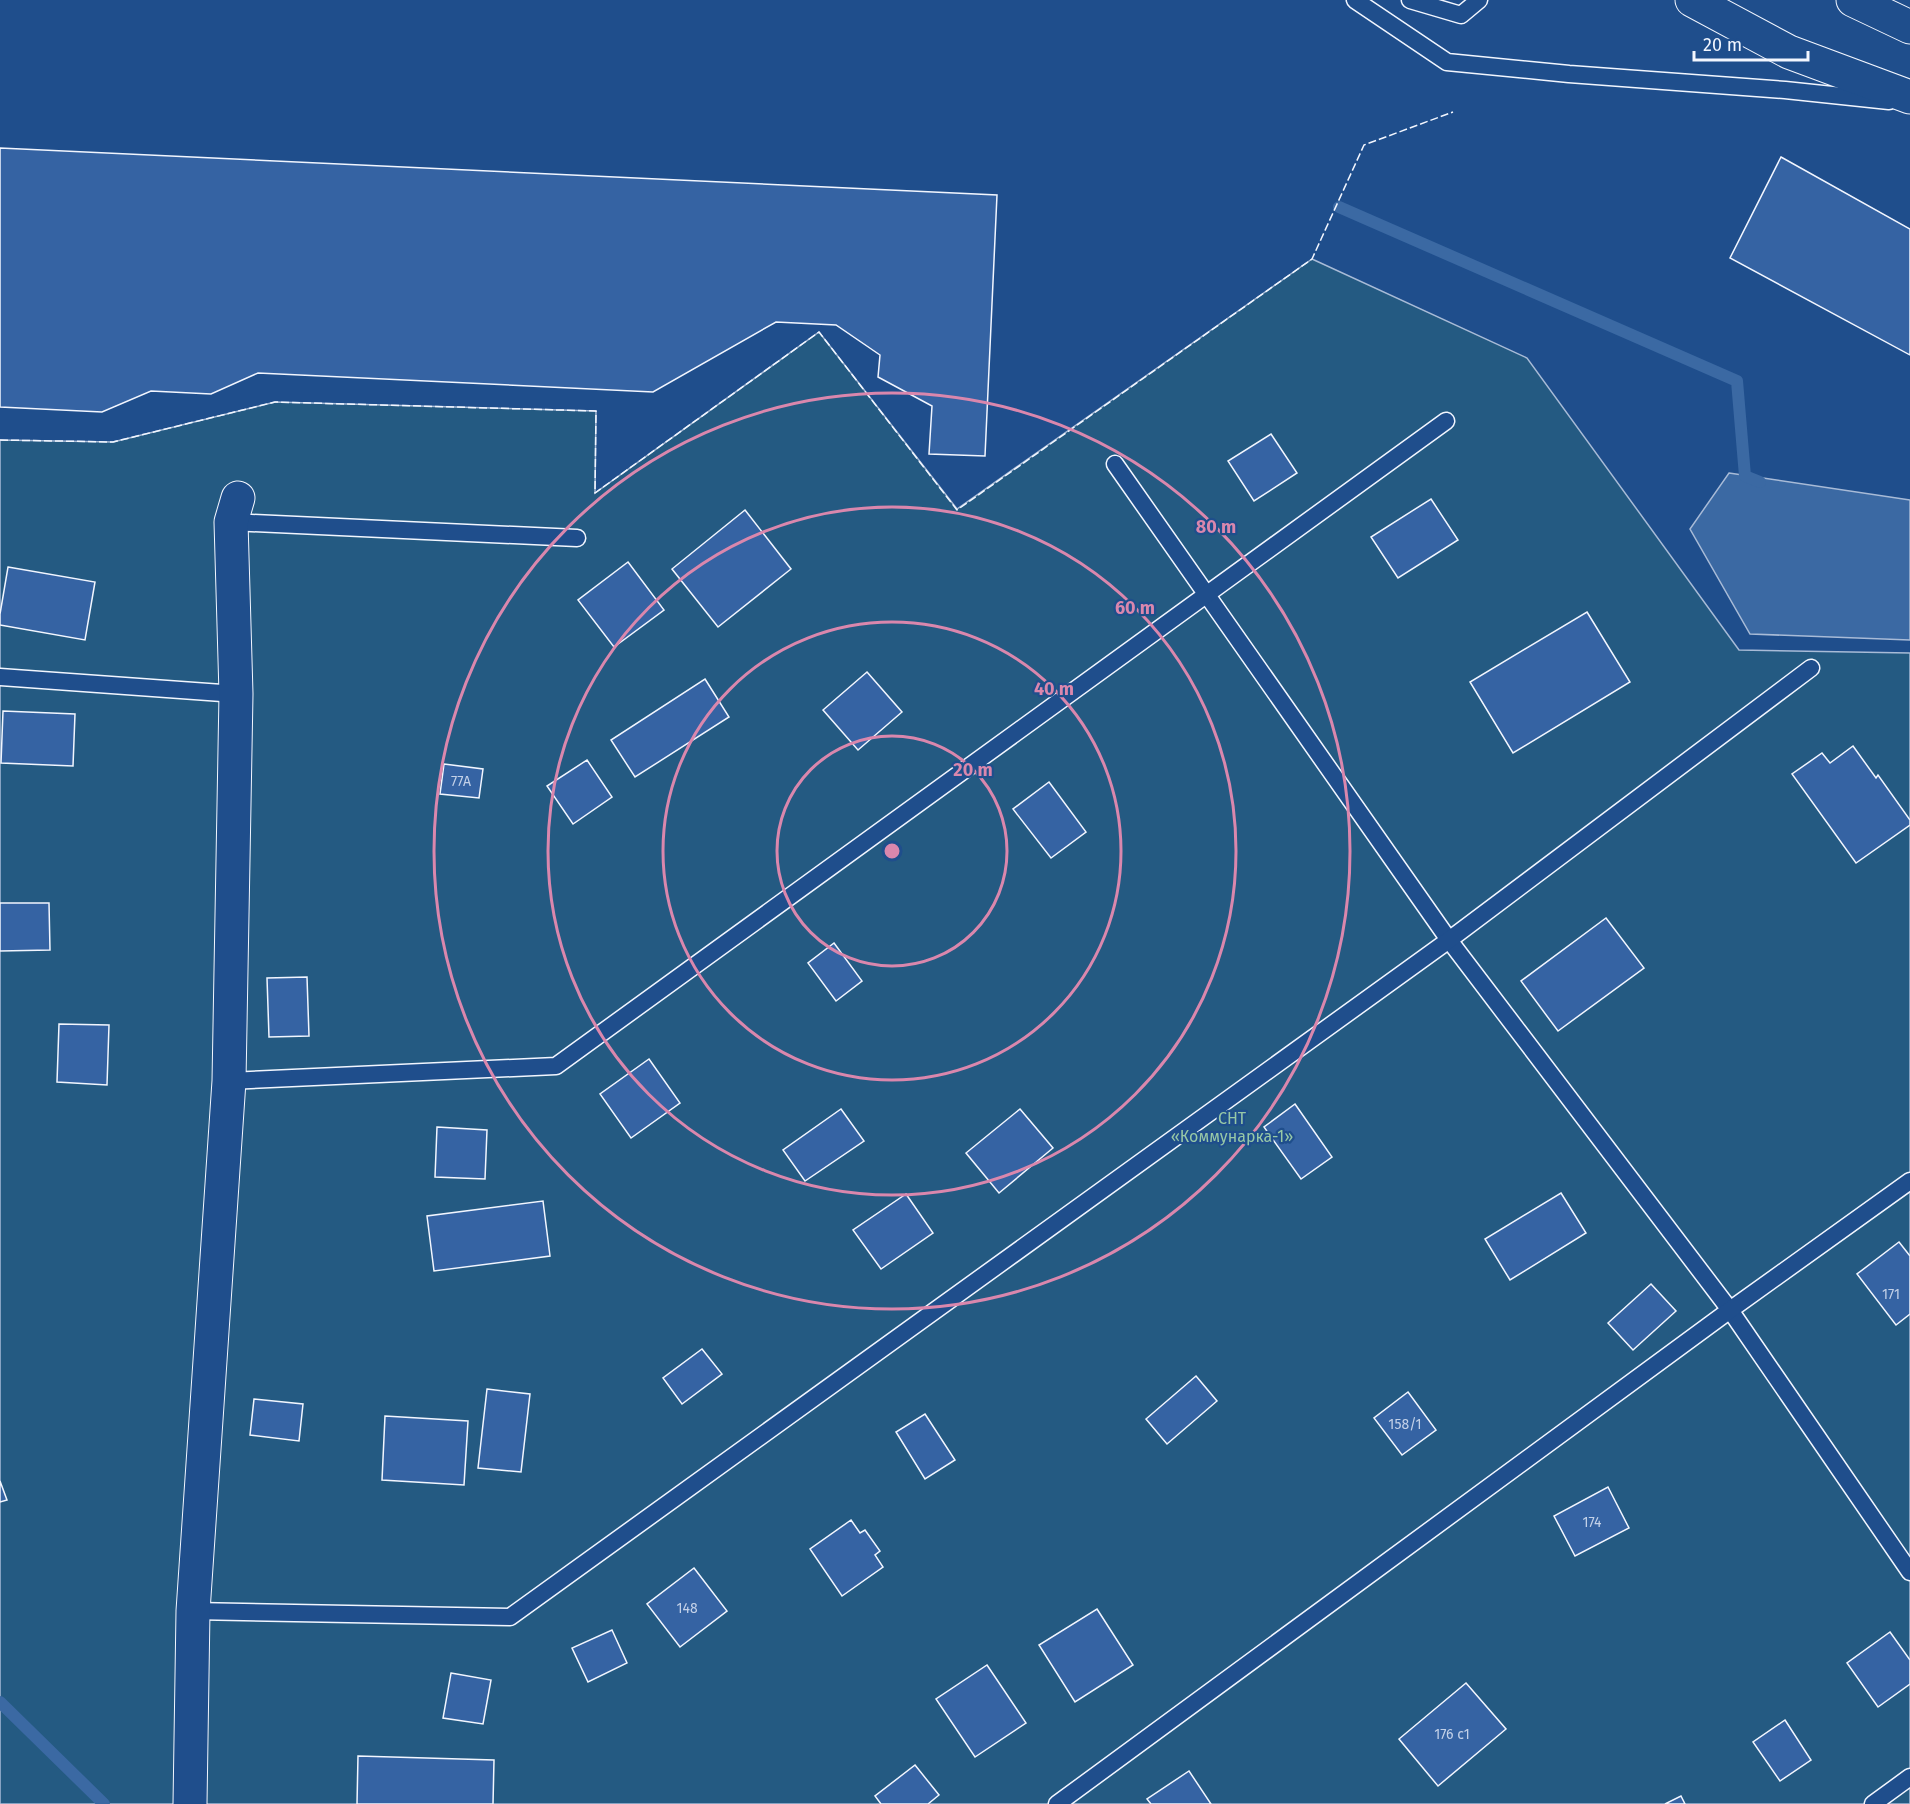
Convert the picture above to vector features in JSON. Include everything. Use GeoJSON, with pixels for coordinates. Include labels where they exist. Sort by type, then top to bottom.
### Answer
{"type":"FeatureCollection","features":[{"type":"Feature","properties":{"kind":"street"},"geometry":{"type":"LineString","coordinates":[[1692,0],[1789,52],[1910,97]]}},
{"type":"Feature","properties":{"kind":"street"},"geometry":{"type":"LineString","coordinates":[[1853,0],[1910,27]]}},
{"type":"Feature","properties":{"kind":"street"},"geometry":{"type":"LineString","coordinates":[[190,1804],[193,1611],[229,1081],[236,694],[235,510]]}},
{"type":"Feature","properties":{"kind":"lane"},"geometry":{"type":"LineString","coordinates":[[1355,0],[1447,62],[1569,74],[1785,90],[1910,104]]}},
{"type":"Feature","properties":{"kind":"lane"},"geometry":{"type":"LineString","coordinates":[[1410,0],[1461,15],[1479,0]]}},
{"type":"Feature","properties":{"kind":"lane"},"geometry":{"type":"LineString","coordinates":[[229,1081],[556,1066],[1446,421]]}},
{"type":"Feature","properties":{"kind":"lane"},"geometry":{"type":"LineString","coordinates":[[1115,464],[1449,940],[1730,1310],[1910,1572]]}},
{"type":"Feature","properties":{"kind":"lane"},"geometry":{"type":"LineString","coordinates":[[235,510],[577,538]]}},
{"type":"Feature","properties":{"kind":"lane"},"geometry":{"type":"LineString","coordinates":[[193,1611],[510,1617],[1449,940],[1811,668]]}},
{"type":"Feature","properties":{"kind":"lane"},"geometry":{"type":"LineString","coordinates":[[0,677],[236,694]]}},
{"type":"Feature","properties":{"kind":"lane"},"geometry":{"type":"LineString","coordinates":[[1057,1804],[1730,1310],[1910,1181]]}},
{"type":"Feature","properties":{"kind":"lane"},"geometry":{"type":"LineString","coordinates":[[1873,1804],[1910,1778]]}},
{"type":"Feature","properties":{"kind":"green space","name":"СНТ «Коммунарка-1»"},"geometry":{"type":"Polygon","coordinates":[[[1312,259],[1527,358],[1739,650],[1910,653],[1910,1804],[0,1804],[0,440],[113,442],[275,402],[596,411],[595,493],[819,332],[957,509],[1312,259]]]}},
{"type":"Feature","properties":{"kind":"shaded area"},"geometry":{"type":"Polygon","coordinates":[[[1729,473],[1910,500],[1910,640],[1750,634],[1690,529],[1729,473]]]}},
{"type":"Feature","properties":{"kind":"building"},"geometry":{"type":"Polygon","coordinates":[[[0,148],[997,195],[985,456],[929,454],[932,406],[878,377],[880,355],[836,325],[776,322],[653,392],[258,373],[211,394],[151,391],[102,412],[0,407],[0,148]]]}},
{"type":"Feature","properties":{"kind":"building"},"geometry":{"type":"Polygon","coordinates":[[[1781,157],[1910,229],[1910,355],[1730,258],[1781,157]]]}},
{"type":"Feature","properties":{"kind":"building"},"geometry":{"type":"Polygon","coordinates":[[[1271,434],[1297,473],[1254,501],[1228,461],[1271,434]]]}},
{"type":"Feature","properties":{"kind":"building"},"geometry":{"type":"Polygon","coordinates":[[[1431,499],[1458,540],[1398,578],[1371,537],[1431,499]]]}},
{"type":"Feature","properties":{"kind":"building"},"geometry":{"type":"Polygon","coordinates":[[[745,510],[791,569],[718,627],[672,569],[745,510]]]}},
{"type":"Feature","properties":{"kind":"building"},"geometry":{"type":"Polygon","coordinates":[[[628,562],[664,610],[614,647],[578,600],[628,562]]]}},
{"type":"Feature","properties":{"kind":"building"},"geometry":{"type":"Polygon","coordinates":[[[8,567],[95,582],[85,640],[0,625],[8,567]]]}},
{"type":"Feature","properties":{"kind":"building"},"geometry":{"type":"Polygon","coordinates":[[[1587,612],[1630,682],[1513,753],[1470,682],[1587,612]]]}},
{"type":"Feature","properties":{"kind":"building"},"geometry":{"type":"Polygon","coordinates":[[[867,672],[902,712],[858,750],[823,710],[867,672]]]}},
{"type":"Feature","properties":{"kind":"building"},"geometry":{"type":"Polygon","coordinates":[[[705,679],[729,717],[635,777],[611,740],[705,679]]]}},
{"type":"Feature","properties":{"kind":"building"},"geometry":{"type":"Polygon","coordinates":[[[3,711],[75,714],[73,766],[1,763],[3,711]]]}},
{"type":"Feature","properties":{"kind":"building"},"geometry":{"type":"Polygon","coordinates":[[[1853,746],[1876,778],[1878,775],[1910,820],[1910,825],[1856,863],[1792,774],[1822,753],[1830,763],[1853,746]]]}},
{"type":"Feature","properties":{"kind":"building"},"geometry":{"type":"Polygon","coordinates":[[[587,760],[612,797],[573,824],[547,786],[587,760]]]}},
{"type":"Feature","properties":{"kind":"building"},"geometry":{"type":"Polygon","coordinates":[[[444,764],[483,769],[479,798],[440,794],[444,764]]]}},
{"type":"Feature","properties":{"kind":"building"},"geometry":{"type":"Polygon","coordinates":[[[1049,782],[1086,832],[1051,858],[1013,809],[1049,782]]]}},
{"type":"Feature","properties":{"kind":"building"},"geometry":{"type":"Polygon","coordinates":[[[0,903],[49,903],[50,950],[0,951],[0,903]]]}},
{"type":"Feature","properties":{"kind":"building"},"geometry":{"type":"Polygon","coordinates":[[[1606,918],[1644,968],[1558,1031],[1521,981],[1606,918]]]}},
{"type":"Feature","properties":{"kind":"building"},"geometry":{"type":"Polygon","coordinates":[[[834,943],[862,981],[836,1001],[808,963],[834,943]]]}},
{"type":"Feature","properties":{"kind":"building"},"geometry":{"type":"Polygon","coordinates":[[[307,977],[309,1036],[269,1037],[267,978],[307,977]]]}},
{"type":"Feature","properties":{"kind":"building"},"geometry":{"type":"Polygon","coordinates":[[[59,1024],[109,1025],[107,1085],[57,1082],[59,1024]]]}},
{"type":"Feature","properties":{"kind":"building"},"geometry":{"type":"Polygon","coordinates":[[[649,1059],[680,1103],[631,1138],[600,1094],[649,1059]]]}},
{"type":"Feature","properties":{"kind":"building"},"geometry":{"type":"Polygon","coordinates":[[[1295,1104],[1332,1157],[1301,1179],[1264,1127],[1295,1104]]]}},
{"type":"Feature","properties":{"kind":"building"},"geometry":{"type":"Polygon","coordinates":[[[841,1109],[864,1141],[805,1181],[783,1150],[841,1109]]]}},
{"type":"Feature","properties":{"kind":"building"},"geometry":{"type":"Polygon","coordinates":[[[1020,1109],[1053,1148],[999,1193],[966,1153],[1020,1109]]]}},
{"type":"Feature","properties":{"kind":"building"},"geometry":{"type":"Polygon","coordinates":[[[437,1127],[487,1130],[485,1179],[435,1177],[437,1127]]]}},
{"type":"Feature","properties":{"kind":"building"},"geometry":{"type":"Polygon","coordinates":[[[1561,1193],[1586,1233],[1510,1280],[1485,1239],[1561,1193]]]}},
{"type":"Feature","properties":{"kind":"building"},"geometry":{"type":"Polygon","coordinates":[[[906,1194],[933,1233],[881,1269],[853,1230],[906,1194]]]}},
{"type":"Feature","properties":{"kind":"building"},"geometry":{"type":"Polygon","coordinates":[[[543,1201],[550,1256],[434,1271],[427,1216],[543,1201]]]}},
{"type":"Feature","properties":{"kind":"building"},"geometry":{"type":"Polygon","coordinates":[[[1899,1242],[1910,1256],[1910,1314],[1896,1325],[1857,1274],[1899,1242]]]}},
{"type":"Feature","properties":{"kind":"building"},"geometry":{"type":"Polygon","coordinates":[[[1651,1284],[1676,1311],[1633,1350],[1608,1323],[1651,1284]]]}},
{"type":"Feature","properties":{"kind":"building"},"geometry":{"type":"Polygon","coordinates":[[[702,1349],[722,1374],[682,1404],[663,1378],[702,1349]]]}},
{"type":"Feature","properties":{"kind":"building"},"geometry":{"type":"Polygon","coordinates":[[[1196,1376],[1217,1401],[1167,1444],[1146,1419],[1196,1376]]]}},
{"type":"Feature","properties":{"kind":"building"},"geometry":{"type":"Polygon","coordinates":[[[487,1389],[530,1394],[521,1472],[478,1468],[487,1389]]]}},
{"type":"Feature","properties":{"kind":"building"},"geometry":{"type":"Polygon","coordinates":[[[1408,1392],[1436,1430],[1402,1455],[1374,1418],[1408,1392]]]}},
{"type":"Feature","properties":{"kind":"building"},"geometry":{"type":"Polygon","coordinates":[[[254,1399],[303,1404],[299,1441],[250,1435],[254,1399]]]}},
{"type":"Feature","properties":{"kind":"building"},"geometry":{"type":"Polygon","coordinates":[[[925,1414],[955,1460],[925,1479],[896,1432],[925,1414]]]}},
{"type":"Feature","properties":{"kind":"building"},"geometry":{"type":"Polygon","coordinates":[[[385,1416],[468,1421],[464,1485],[382,1480],[385,1416]]]}},
{"type":"Feature","properties":{"kind":"building"},"geometry":{"type":"Polygon","coordinates":[[[0,1481],[7,1500],[0,1502],[0,1481]]]}},
{"type":"Feature","properties":{"kind":"building"},"geometry":{"type":"Polygon","coordinates":[[[1608,1487],[1629,1528],[1575,1556],[1554,1516],[1608,1487]]]}},
{"type":"Feature","properties":{"kind":"building"},"geometry":{"type":"Polygon","coordinates":[[[851,1520],[860,1533],[865,1530],[880,1551],[875,1555],[883,1567],[842,1596],[810,1549],[851,1520]]]}},
{"type":"Feature","properties":{"kind":"building"},"geometry":{"type":"Polygon","coordinates":[[[694,1568],[727,1611],[680,1647],[647,1604],[694,1568]]]}},
{"type":"Feature","properties":{"kind":"building"},"geometry":{"type":"Polygon","coordinates":[[[1097,1609],[1133,1665],[1075,1702],[1039,1645],[1097,1609]]]}},
{"type":"Feature","properties":{"kind":"building"},"geometry":{"type":"Polygon","coordinates":[[[612,1630],[627,1663],[588,1682],[572,1648],[612,1630]]]}},
{"type":"Feature","properties":{"kind":"building"},"geometry":{"type":"Polygon","coordinates":[[[1890,1632],[1910,1660],[1910,1684],[1878,1707],[1847,1663],[1890,1632]]]}},
{"type":"Feature","properties":{"kind":"building"},"geometry":{"type":"Polygon","coordinates":[[[987,1665],[1026,1723],[975,1757],[936,1699],[987,1665]]]}},
{"type":"Feature","properties":{"kind":"building"},"geometry":{"type":"Polygon","coordinates":[[[451,1673],[491,1680],[483,1724],[443,1718],[451,1673]]]}},
{"type":"Feature","properties":{"kind":"building"},"geometry":{"type":"Polygon","coordinates":[[[1466,1683],[1506,1729],[1438,1786],[1399,1739],[1466,1683]]]}},
{"type":"Feature","properties":{"kind":"building"},"geometry":{"type":"Polygon","coordinates":[[[1785,1720],[1811,1760],[1780,1781],[1753,1742],[1785,1720]]]}},
{"type":"Feature","properties":{"kind":"building"},"geometry":{"type":"Polygon","coordinates":[[[358,1756],[494,1760],[493,1804],[357,1804],[358,1756]]]}},
{"type":"Feature","properties":{"kind":"building"},"geometry":{"type":"Polygon","coordinates":[[[915,1765],[939,1795],[928,1804],[881,1804],[875,1796],[915,1765]]]}},
{"type":"Feature","properties":{"kind":"building"},"geometry":{"type":"Polygon","coordinates":[[[1189,1771],[1211,1804],[1151,1804],[1147,1799],[1189,1771]]]}},
{"type":"Feature","properties":{"kind":"building"},"geometry":{"type":"Polygon","coordinates":[[[1681,1796],[1685,1804],[1665,1804],[1681,1796]]]}},
{"type":"Feature","properties":{"kind":"waterway"},"geometry":{"type":"LineString","coordinates":[[1339,207],[1737,381],[1745,476],[1760,482]]}},
{"type":"Feature","properties":{"kind":"waterway"},"geometry":{"type":"LineString","coordinates":[[0,1702],[104,1804]]}},
{"type":"Feature","properties":{"kind":"fence"},"geometry":{"type":"LineString","coordinates":[[0,440],[113,442],[275,402],[596,411],[595,493],[819,332],[957,510],[1312,259],[1364,145],[1453,112]]}}]}
